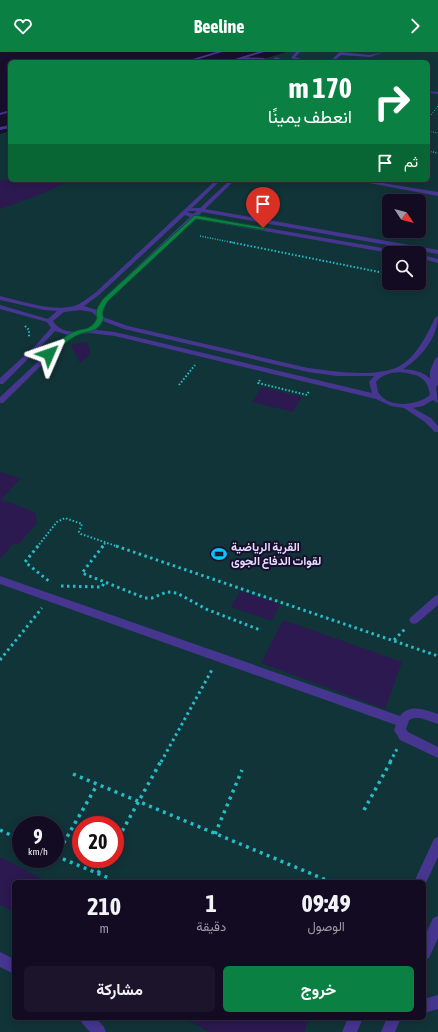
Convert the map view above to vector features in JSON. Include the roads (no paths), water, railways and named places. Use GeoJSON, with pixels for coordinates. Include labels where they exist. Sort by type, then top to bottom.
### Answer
{"type":"FeatureCollection","features":[{"type":"Feature","properties":{"kind":"street"},"geometry":{"type":"LineString","coordinates":[[192,60],[220,52]]}},
{"type":"Feature","properties":{"kind":"street"},"geometry":{"type":"LineString","coordinates":[[234,60],[262,52]]}},
{"type":"Feature","properties":{"kind":"lane"},"geometry":{"type":"LineString","coordinates":[[298,52],[292,57],[302,60]]}},
{"type":"Feature","properties":{"kind":"lane"},"geometry":{"type":"LineString","coordinates":[[360,57],[366,52]]}},
{"type":"Feature","properties":{"kind":"lane"},"geometry":{"type":"LineString","coordinates":[[341,53],[355,54],[360,57],[374,56],[382,52]]}},
{"type":"Feature","properties":{"kind":"lane"},"geometry":{"type":"LineString","coordinates":[[350,58],[355,54]]}},
{"type":"Feature","properties":{"kind":"lane"},"geometry":{"type":"LineString","coordinates":[[241,58],[264,59]]}},
{"type":"Feature","properties":{"kind":"lane"},"geometry":{"type":"LineString","coordinates":[[77,308],[97,294],[217,182]]}},
{"type":"Feature","properties":{"kind":"lane"},"geometry":{"type":"LineString","coordinates":[[88,331],[98,325],[105,300],[231,182]]}},
{"type":"Feature","properties":{"kind":"lane"},"geometry":{"type":"LineString","coordinates":[[367,182],[438,194]]}},
{"type":"Feature","properties":{"kind":"lane"},"geometry":{"type":"LineString","coordinates":[[399,182],[438,188]]}},
{"type":"Feature","properties":{"kind":"lane"},"geometry":{"type":"LineString","coordinates":[[186,211],[202,210],[438,252]]}},
{"type":"Feature","properties":{"kind":"lane"},"geometry":{"type":"LineString","coordinates":[[186,211],[195,217],[382,250]]}},
{"type":"Feature","properties":{"kind":"lane"},"geometry":{"type":"LineString","coordinates":[[426,258],[438,261]]}},
{"type":"Feature","properties":{"kind":"lane"},"geometry":{"type":"LineString","coordinates":[[0,298],[44,308],[63,310],[77,308],[92,310],[100,316],[126,328],[308,370],[337,374],[380,374],[396,370],[410,371],[422,375],[434,385]]}},
{"type":"Feature","properties":{"kind":"lane"},"geometry":{"type":"LineString","coordinates":[[0,307],[50,321],[54,328],[62,332],[75,333],[88,331],[114,334],[379,397]]}},
{"type":"Feature","properties":{"kind":"lane"},"geometry":{"type":"LineString","coordinates":[[50,321],[57,313],[63,310]]}},
{"type":"Feature","properties":{"kind":"lane"},"geometry":{"type":"LineString","coordinates":[[396,370],[410,361],[421,351],[438,318]]}},
{"type":"Feature","properties":{"kind":"lane"},"geometry":{"type":"LineString","coordinates":[[0,382],[37,347],[54,328]]}},
{"type":"Feature","properties":{"kind":"lane"},"geometry":{"type":"LineString","coordinates":[[0,402],[59,345],[75,333]]}},
{"type":"Feature","properties":{"kind":"lane"},"geometry":{"type":"LineString","coordinates":[[380,374],[375,378],[372,384],[374,391],[379,397],[387,402],[405,406],[424,404],[436,398],[434,371],[438,358]]}},
{"type":"Feature","properties":{"kind":"lane"},"geometry":{"type":"LineString","coordinates":[[405,406],[428,420],[438,430]]}},
{"type":"Feature","properties":{"kind":"lane"},"geometry":{"type":"LineString","coordinates":[[0,580],[402,722]]}},
{"type":"Feature","properties":{"kind":"lane"},"geometry":{"type":"LineString","coordinates":[[414,620],[438,599]]}},
{"type":"Feature","properties":{"kind":"lane"},"geometry":{"type":"LineString","coordinates":[[438,719],[415,713],[407,716],[402,722],[400,730],[404,736],[438,753]]}},
{"type":"Feature","properties":{"kind":"lane"},"geometry":{"type":"LineString","coordinates":[[421,880],[438,844]]}},
{"type":"Feature","properties":{"kind":"lane"},"geometry":{"type":"LineString","coordinates":[[426,949],[438,923]]}},
{"type":"Feature","properties":{"kind":"lane"},"geometry":{"type":"LineString","coordinates":[[0,959],[12,966]]}},
{"type":"Feature","properties":{"kind":"lane"},"geometry":{"type":"LineString","coordinates":[[426,1005],[438,1002]]}},
{"type":"Feature","properties":{"kind":"lane"},"geometry":{"type":"LineString","coordinates":[[89,1020],[99,1032]]}},
{"type":"Feature","properties":{"kind":"lane"},"geometry":{"type":"LineString","coordinates":[[349,1032],[355,1020]]}},
{"type":"Feature","properties":{"kind":"lane"},"geometry":{"type":"LineString","coordinates":[[388,1032],[393,1020]]}},
{"type":"Feature","properties":{"kind":"place","name":"القرية الرياضية لقوات الدفاع الجوى"},"geometry":{"type":"Point","coordinates":[219,554]}}]}
